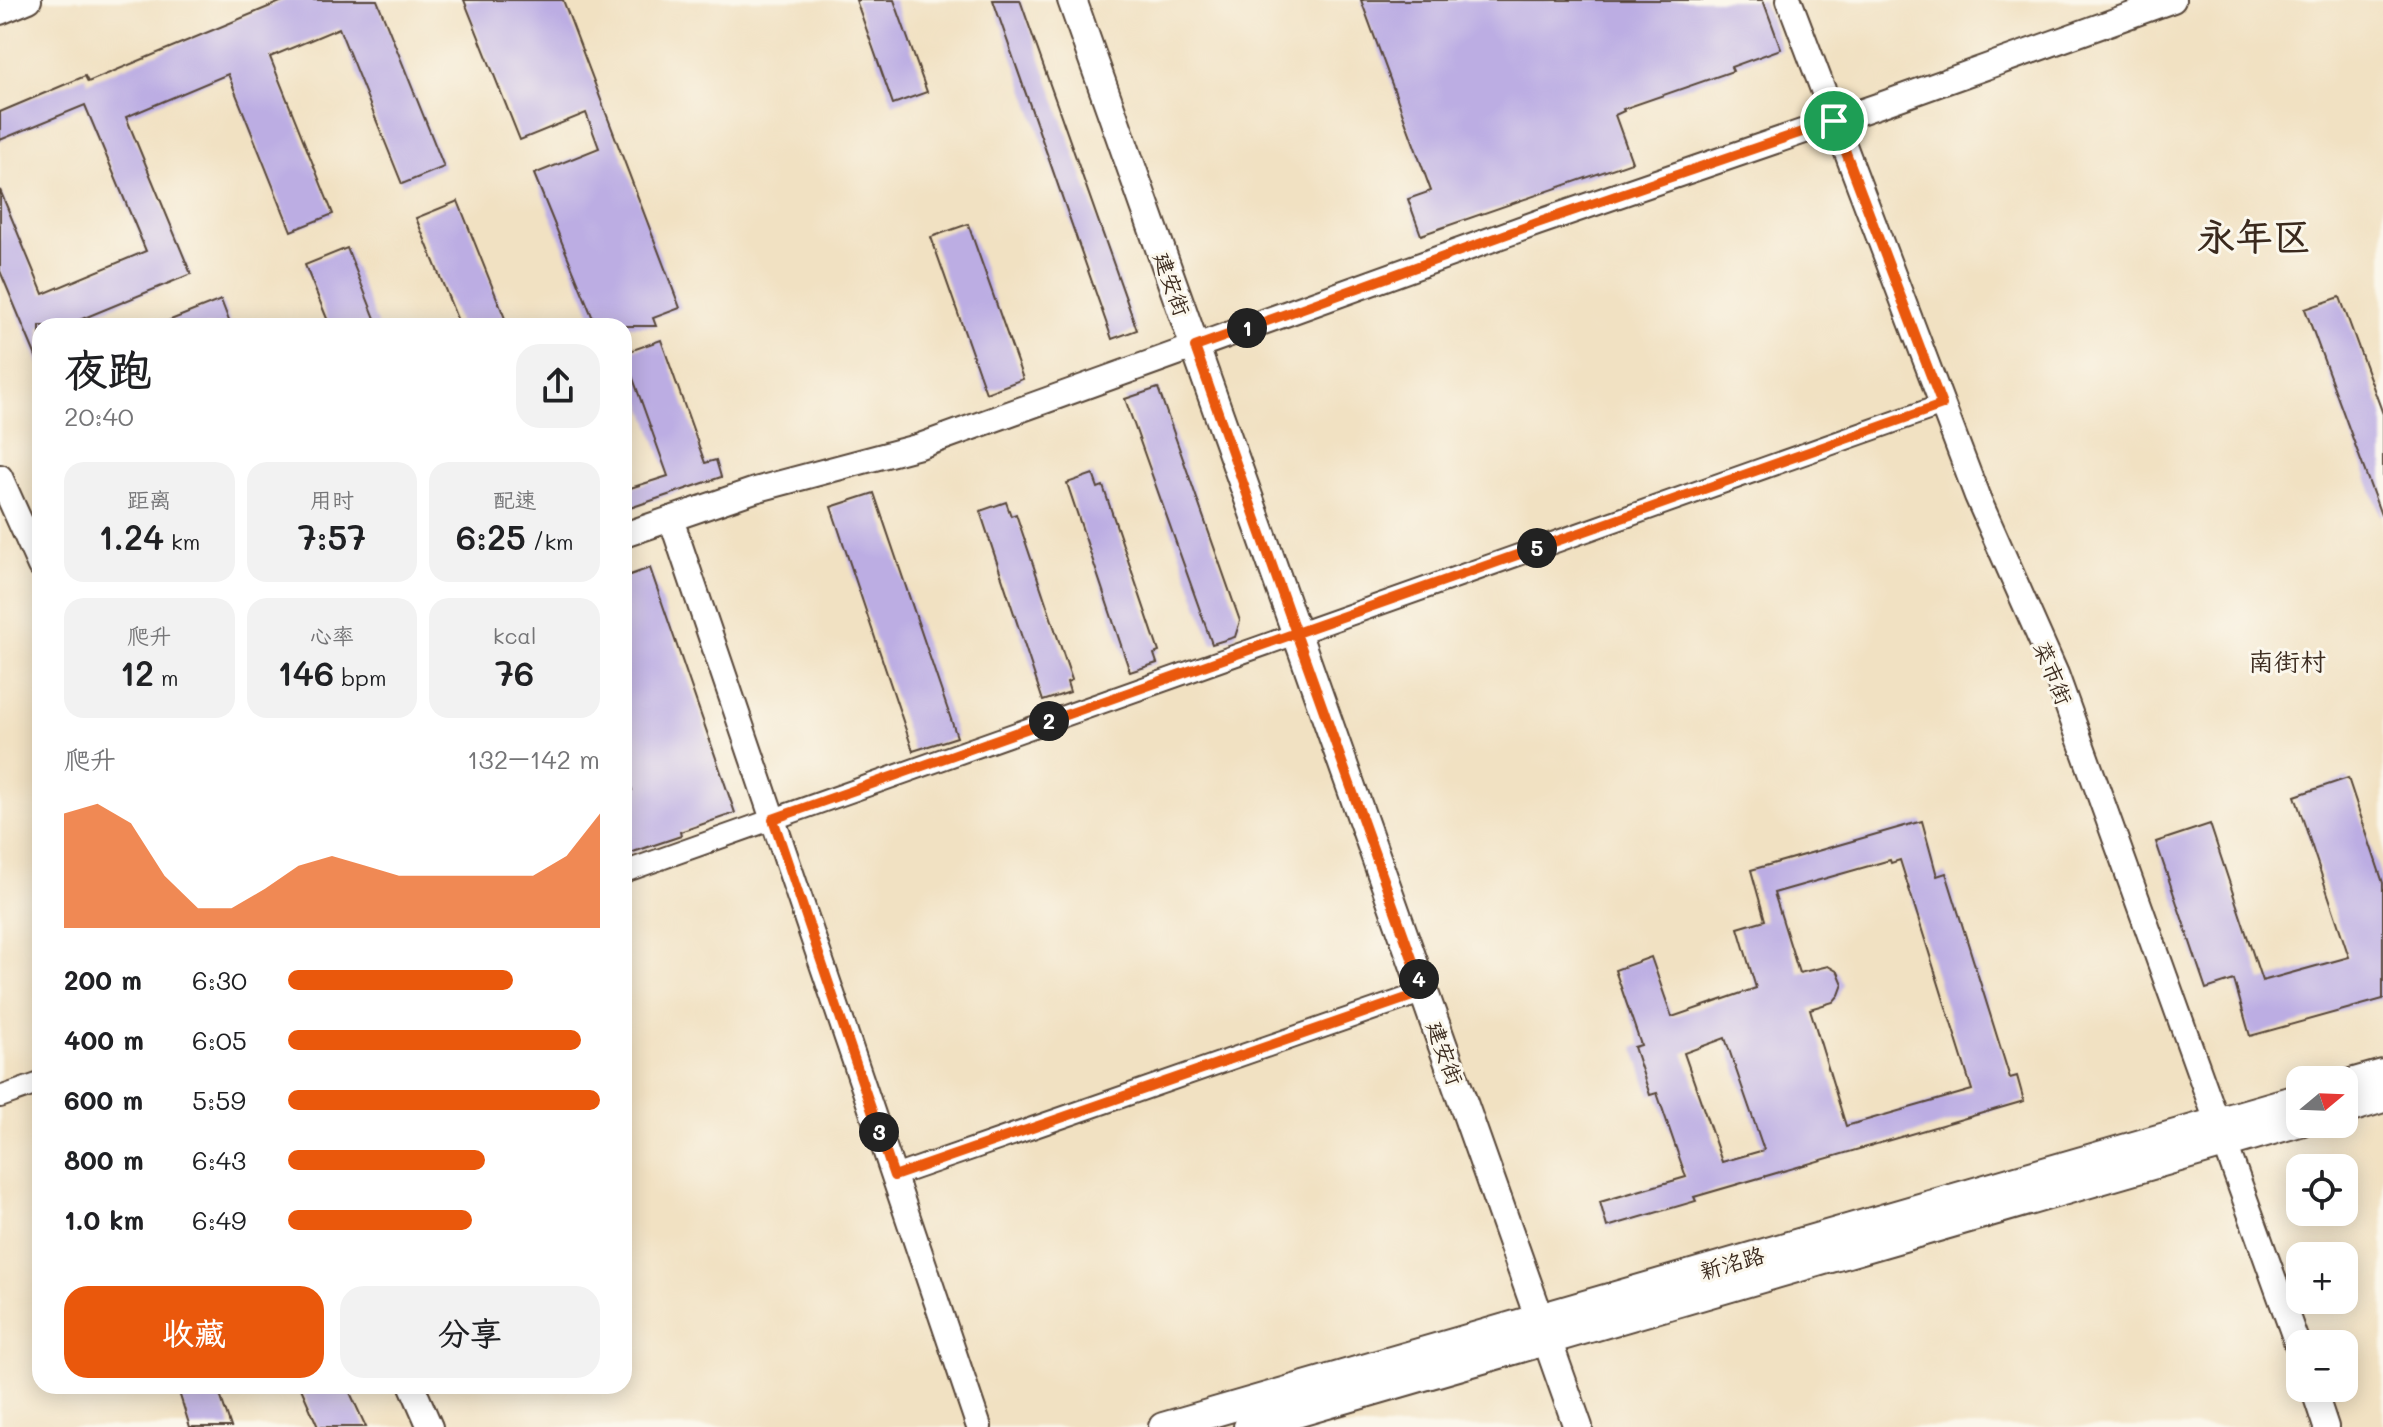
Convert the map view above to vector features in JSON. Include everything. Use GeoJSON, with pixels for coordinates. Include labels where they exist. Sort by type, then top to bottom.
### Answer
{"type":"FeatureCollection","features":[{"type":"Feature","properties":{"kind":"main road","name":"建安街"},"geometry":{"type":"LineString","coordinates":[[1072,0],[1578,1427]]}},
{"type":"Feature","properties":{"kind":"main road"},"geometry":{"type":"LineString","coordinates":[[2358,1081],[2383,1074]]}},
{"type":"Feature","properties":{"kind":"main road"},"geometry":{"type":"LineString","coordinates":[[2358,1106],[2383,1098]]}},
{"type":"Feature","properties":{"kind":"main road","name":"新洺路"},"geometry":{"type":"LineString","coordinates":[[1163,1427],[1543,1330],[2222,1133],[2286,1104]]}},
{"type":"Feature","properties":{"kind":"main road","name":"新洺路"},"geometry":{"type":"LineString","coordinates":[[2222,1133],[2286,1124]]}},
{"type":"Feature","properties":{"kind":"main road","name":"新洺路"},"geometry":{"type":"LineString","coordinates":[[1248,1427],[1543,1330]]}},
{"type":"Feature","properties":{"kind":"street"},"geometry":{"type":"LineString","coordinates":[[0,12],[29,0]]}},
{"type":"Feature","properties":{"kind":"street","name":"菜市街"},"geometry":{"type":"LineString","coordinates":[[1789,0],[1977,496],[2056,674],[2292,1330]]}},
{"type":"Feature","properties":{"kind":"street"},"geometry":{"type":"LineString","coordinates":[[632,532],[755,490],[920,446],[1537,223],[2173,0]]}},
{"type":"Feature","properties":{"kind":"street"},"geometry":{"type":"LineString","coordinates":[[632,869],[1942,405]]}},
{"type":"Feature","properties":{"kind":"street"},"geometry":{"type":"LineString","coordinates":[[0,477],[32,548]]}},
{"type":"Feature","properties":{"kind":"street"},"geometry":{"type":"LineString","coordinates":[[671,519],[979,1427]]}},
{"type":"Feature","properties":{"kind":"street"},"geometry":{"type":"LineString","coordinates":[[894,1176],[1424,992]]}},
{"type":"Feature","properties":{"kind":"street"},"geometry":{"type":"LineString","coordinates":[[0,1097],[32,1086]]}},
{"type":"Feature","properties":{"kind":"street"},"geometry":{"type":"LineString","coordinates":[[416,1394],[430,1427]]}},
{"type":"Feature","properties":{"kind":"street"},"geometry":{"type":"LineString","coordinates":[[2318,1402],[2326,1427]]}},
{"type":"Feature","properties":{"kind":"building"},"geometry":{"type":"Polygon","coordinates":[[[285,0],[377,0],[444,167],[402,184],[339,28],[270,57],[333,214],[291,231],[228,74],[126,117],[191,274],[84,318],[32,318],[32,347],[0,271],[0,190],[43,294],[146,251],[85,105],[0,140],[0,112],[85,76],[88,82],[285,0]]]}},
{"type":"Feature","properties":{"kind":"building"},"geometry":{"type":"Polygon","coordinates":[[[464,0],[563,0],[680,308],[653,318],[656,326],[632,326],[632,318],[593,318],[534,174],[599,148],[586,113],[520,140],[464,0]]]}},
{"type":"Feature","properties":{"kind":"building"},"geometry":{"type":"Polygon","coordinates":[[[856,0],[894,0],[927,92],[893,104],[856,0]]]}},
{"type":"Feature","properties":{"kind":"building"},"geometry":{"type":"Polygon","coordinates":[[[993,0],[1020,0],[1137,330],[1112,339],[993,0]]]}},
{"type":"Feature","properties":{"kind":"building"},"geometry":{"type":"Polygon","coordinates":[[[1361,0],[1763,0],[1781,49],[1731,67],[1733,71],[1623,109],[1615,115],[1632,162],[1421,235],[1408,199],[1431,191],[1361,0]]]}},
{"type":"Feature","properties":{"kind":"building"},"geometry":{"type":"Polygon","coordinates":[[[458,201],[505,318],[457,318],[416,218],[458,201]]]}},
{"type":"Feature","properties":{"kind":"building"},"geometry":{"type":"Polygon","coordinates":[[[968,224],[1023,379],[986,393],[931,237],[968,224]]]}},
{"type":"Feature","properties":{"kind":"building"},"geometry":{"type":"Polygon","coordinates":[[[347,248],[375,318],[327,318],[305,265],[347,248]]]}},
{"type":"Feature","properties":{"kind":"building"},"geometry":{"type":"Polygon","coordinates":[[[2340,297],[2383,414],[2383,515],[2305,309],[2340,297]]]}},
{"type":"Feature","properties":{"kind":"building"},"geometry":{"type":"Polygon","coordinates":[[[221,300],[228,318],[176,318],[221,300]]]}},
{"type":"Feature","properties":{"kind":"building"},"geometry":{"type":"Polygon","coordinates":[[[661,340],[705,463],[716,460],[721,477],[632,507],[632,487],[668,476],[632,375],[632,350],[661,340]]]}},
{"type":"Feature","properties":{"kind":"building"},"geometry":{"type":"Polygon","coordinates":[[[1158,388],[1240,621],[1235,637],[1212,644],[1125,399],[1158,388]]]}},
{"type":"Feature","properties":{"kind":"building"},"geometry":{"type":"Polygon","coordinates":[[[1093,474],[1098,488],[1103,486],[1159,652],[1154,654],[1157,663],[1130,672],[1067,483],[1093,474]]]}},
{"type":"Feature","properties":{"kind":"building"},"geometry":{"type":"Polygon","coordinates":[[[874,493],[957,737],[913,751],[831,507],[874,493]]]}},
{"type":"Feature","properties":{"kind":"building"},"geometry":{"type":"Polygon","coordinates":[[[1006,502],[1011,516],[1016,514],[1072,680],[1067,682],[1070,692],[1043,701],[980,511],[1006,502]]]}},
{"type":"Feature","properties":{"kind":"building"},"geometry":{"type":"Polygon","coordinates":[[[650,568],[735,813],[632,852],[632,790],[632,574],[650,568]]]}},
{"type":"Feature","properties":{"kind":"building"},"geometry":{"type":"Polygon","coordinates":[[[2348,778],[2383,883],[2383,999],[2250,1036],[2234,980],[2206,989],[2156,842],[2210,824],[2262,981],[2349,957],[2295,796],[2348,778]]]}},
{"type":"Feature","properties":{"kind":"building"},"geometry":{"type":"Polygon","coordinates":[[[1922,821],[1937,876],[1946,873],[2010,1078],[2017,1076],[2024,1101],[1694,1197],[1696,1201],[1607,1227],[1600,1202],[1686,1177],[1657,1093],[1650,1095],[1634,1047],[1641,1045],[1615,970],[1651,957],[1672,1017],[1756,988],[1738,928],[1765,920],[1751,870],[1922,821]],[[1890,860],[1774,893],[1799,973],[1828,966],[1838,972],[1843,984],[1833,1002],[1810,1009],[1846,1126],[1972,1090],[1900,860],[1891,863],[1890,860]],[[1725,1038],[1684,1053],[1722,1162],[1764,1150],[1725,1038]]]}},
{"type":"Feature","properties":{"kind":"building"},"geometry":{"type":"Polygon","coordinates":[[[180,1394],[220,1394],[231,1427],[190,1427],[180,1394]]]}},
{"type":"Feature","properties":{"kind":"building"},"geometry":{"type":"Polygon","coordinates":[[[304,1394],[351,1394],[366,1427],[318,1427],[304,1394]]]}},
{"type":"Feature","properties":{"kind":"district","name":"永年区"},"geometry":{"type":"Point","coordinates":[2254,237]}},
{"type":"Feature","properties":{"kind":"district","name":"南街村"},"geometry":{"type":"Point","coordinates":[2287,662]}},
{"type":"Feature","properties":{"kind":"route"},"geometry":{"type":"LineString","coordinates":[[1834,121],[1537,223],[1195,347],[1296,633],[773,819],[894,1176],[1424,992],[1296,633],[1942,405],[1834,121]]}}]}
